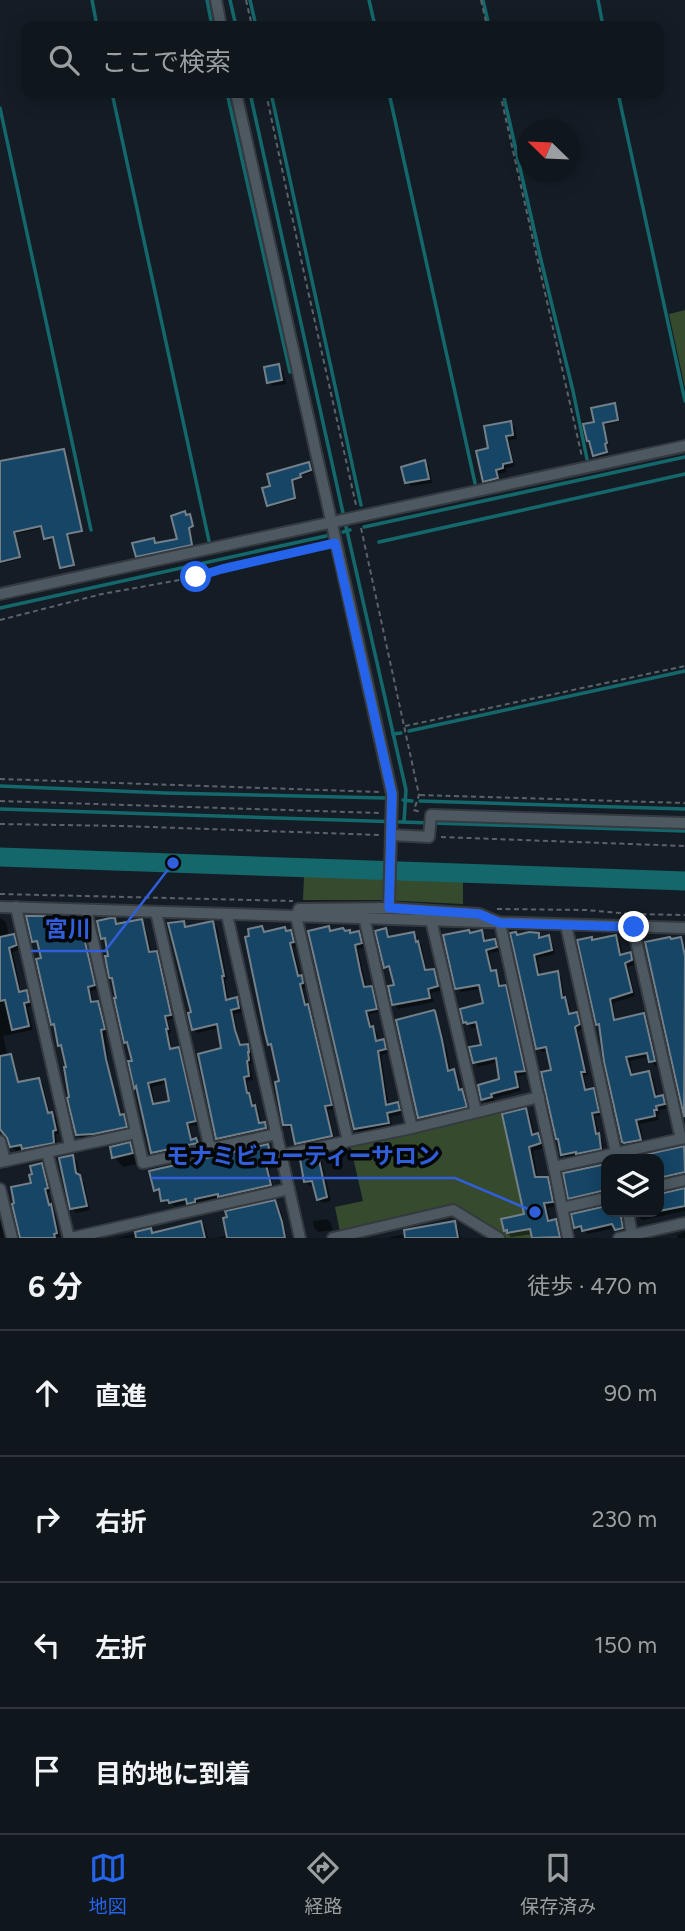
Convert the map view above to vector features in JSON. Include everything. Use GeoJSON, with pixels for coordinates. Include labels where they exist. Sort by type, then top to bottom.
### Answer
{"type":"FeatureCollection","features":[{"type":"Feature","properties":{"kind":"street"},"geometry":{"type":"LineString","coordinates":[[216,0],[220,21]]}},
{"type":"Feature","properties":{"kind":"street"},"geometry":{"type":"LineString","coordinates":[[237,98],[344,519],[335,543],[392,794],[389,905]]}},
{"type":"Feature","properties":{"kind":"street"},"geometry":{"type":"LineString","coordinates":[[0,594],[685,446]]}},
{"type":"Feature","properties":{"kind":"street"},"geometry":{"type":"LineString","coordinates":[[392,826],[685,823]]}},
{"type":"Feature","properties":{"kind":"street"},"geometry":{"type":"LineString","coordinates":[[348,1141],[296,916],[299,909],[389,905],[479,914],[500,923]]}},
{"type":"Feature","properties":{"kind":"street"},"geometry":{"type":"LineString","coordinates":[[0,907],[685,928]]}},
{"type":"Feature","properties":{"kind":"street"},"geometry":{"type":"LineString","coordinates":[[16,907],[70,1146]]}},
{"type":"Feature","properties":{"kind":"street"},"geometry":{"type":"LineString","coordinates":[[86,910],[143,1163],[277,1134]]}},
{"type":"Feature","properties":{"kind":"street"},"geometry":{"type":"LineString","coordinates":[[156,912],[210,1149]]}},
{"type":"Feature","properties":{"kind":"street"},"geometry":{"type":"LineString","coordinates":[[227,915],[300,1238]]}},
{"type":"Feature","properties":{"kind":"street"},"geometry":{"type":"LineString","coordinates":[[364,918],[412,1128]]}},
{"type":"Feature","properties":{"kind":"street"},"geometry":{"type":"LineString","coordinates":[[432,920],[476,1112]]}},
{"type":"Feature","properties":{"kind":"street"},"geometry":{"type":"LineString","coordinates":[[500,923],[568,1238]]}},
{"type":"Feature","properties":{"kind":"street"},"geometry":{"type":"LineString","coordinates":[[566,925],[616,1153]]}},
{"type":"Feature","properties":{"kind":"street"},"geometry":{"type":"LineString","coordinates":[[554,1167],[683,1138],[634,927]]}},
{"type":"Feature","properties":{"kind":"street"},"geometry":{"type":"LineString","coordinates":[[281,1155],[412,1128],[539,1097]]}},
{"type":"Feature","properties":{"kind":"street"},"geometry":{"type":"LineString","coordinates":[[0,1141],[2,1161],[136,1133]]}},
{"type":"Feature","properties":{"kind":"street"},"geometry":{"type":"LineString","coordinates":[[47,1152],[70,1238],[289,1189]]}},
{"type":"Feature","properties":{"kind":"street"},"geometry":{"type":"LineString","coordinates":[[664,1185],[685,1180]]}},
{"type":"Feature","properties":{"kind":"street"},"geometry":{"type":"LineString","coordinates":[[0,1189],[12,1238]]}},
{"type":"Feature","properties":{"kind":"street"},"geometry":{"type":"LineString","coordinates":[[562,1208],[601,1199]]}},
{"type":"Feature","properties":{"kind":"street"},"geometry":{"type":"LineString","coordinates":[[333,1238],[360,1235],[453,1210],[497,1237]]}},
{"type":"Feature","properties":{"kind":"street"},"geometry":{"type":"LineString","coordinates":[[629,1217],[632,1235]]}},
{"type":"Feature","properties":{"kind":"street"},"geometry":{"type":"LineString","coordinates":[[619,1238],[685,1223]]}},
{"type":"Feature","properties":{"kind":"path"},"geometry":{"type":"LineString","coordinates":[[246,0],[251,21]]}},
{"type":"Feature","properties":{"kind":"path"},"geometry":{"type":"LineString","coordinates":[[481,0],[486,21]]}},
{"type":"Feature","properties":{"kind":"path"},"geometry":{"type":"LineString","coordinates":[[268,98],[307,286],[344,519],[366,557],[419,795],[414,810],[431,824],[685,846]]}},
{"type":"Feature","properties":{"kind":"path"},"geometry":{"type":"LineString","coordinates":[[501,98],[585,468]]}},
{"type":"Feature","properties":{"kind":"path"},"geometry":{"type":"LineString","coordinates":[[0,620],[102,594],[196,577],[335,543]]}},
{"type":"Feature","properties":{"kind":"path"},"geometry":{"type":"LineString","coordinates":[[404,727],[685,666]]}},
{"type":"Feature","properties":{"kind":"path"},"geometry":{"type":"LineString","coordinates":[[0,779],[264,787],[392,794]]}},
{"type":"Feature","properties":{"kind":"path"},"geometry":{"type":"LineString","coordinates":[[419,795],[685,803]]}},
{"type":"Feature","properties":{"kind":"path"},"geometry":{"type":"LineString","coordinates":[[0,801],[392,826]]}},
{"type":"Feature","properties":{"kind":"path"},"geometry":{"type":"LineString","coordinates":[[0,824],[392,826]]}},
{"type":"Feature","properties":{"kind":"path"},"geometry":{"type":"LineString","coordinates":[[0,894],[301,901]]}},
{"type":"Feature","properties":{"kind":"path"},"geometry":{"type":"LineString","coordinates":[[488,909],[685,915]]}},
{"type":"Feature","properties":{"kind":"green space"},"geometry":{"type":"Polygon","coordinates":[[[685,310],[685,388],[669,314],[685,310]]]}},
{"type":"Feature","properties":{"kind":"green space"},"geometry":{"type":"Polygon","coordinates":[[[304,876],[463,882],[463,904],[303,900],[304,876]]]}},
{"type":"Feature","properties":{"kind":"green space"},"geometry":{"type":"Polygon","coordinates":[[[502,1109],[528,1229],[561,1221],[564,1238],[506,1238],[456,1205],[340,1232],[335,1207],[363,1201],[350,1144],[502,1109]]]}},
{"type":"Feature","properties":{"kind":"building"},"geometry":{"type":"Polygon","coordinates":[[[279,364],[282,380],[267,383],[264,367],[279,364]]]}},
{"type":"Feature","properties":{"kind":"building"},"geometry":{"type":"Polygon","coordinates":[[[615,403],[618,420],[603,423],[607,452],[593,456],[583,424],[594,422],[591,408],[615,403]]]}},
{"type":"Feature","properties":{"kind":"building"},"geometry":{"type":"Polygon","coordinates":[[[511,421],[513,435],[506,436],[512,462],[503,464],[503,468],[496,470],[498,478],[483,482],[476,451],[488,448],[484,426],[511,421]]]}},
{"type":"Feature","properties":{"kind":"building"},"geometry":{"type":"Polygon","coordinates":[[[64,449],[82,531],[67,534],[74,565],[60,568],[53,537],[44,539],[41,526],[14,532],[20,557],[0,562],[0,461],[64,449]]]}},
{"type":"Feature","properties":{"kind":"building"},"geometry":{"type":"Polygon","coordinates":[[[425,460],[429,479],[405,483],[401,467],[425,460]]]}},
{"type":"Feature","properties":{"kind":"building"},"geometry":{"type":"Polygon","coordinates":[[[309,462],[311,470],[292,480],[295,498],[267,506],[262,488],[270,486],[267,474],[309,462]]]}},
{"type":"Feature","properties":{"kind":"building"},"geometry":{"type":"Polygon","coordinates":[[[185,511],[186,515],[190,514],[193,526],[189,528],[192,545],[136,557],[132,543],[154,538],[155,543],[177,539],[171,516],[185,511]]]}},
{"type":"Feature","properties":{"kind":"building"},"geometry":{"type":"Polygon","coordinates":[[[26,916],[61,919],[73,917],[76,935],[83,933],[95,985],[88,987],[91,1002],[98,1001],[105,1029],[101,1030],[106,1059],[120,1115],[124,1114],[127,1127],[76,1135],[67,1098],[66,1067],[61,1045],[58,1046],[54,1024],[51,1025],[36,959],[41,958],[37,941],[32,942],[26,916]]]}},
{"type":"Feature","properties":{"kind":"building"},"geometry":{"type":"Polygon","coordinates":[[[115,918],[116,924],[142,919],[149,952],[157,951],[171,1015],[165,1016],[170,1049],[179,1047],[196,1121],[187,1123],[191,1140],[196,1138],[198,1143],[151,1153],[128,1061],[132,1061],[127,1042],[124,1043],[112,978],[109,978],[105,938],[101,939],[97,921],[115,918]],[[165,1079],[148,1083],[153,1104],[169,1101],[165,1079]]]}},
{"type":"Feature","properties":{"kind":"building"},"geometry":{"type":"Polygon","coordinates":[[[184,921],[185,927],[213,921],[226,1000],[237,997],[239,1008],[231,1010],[235,1030],[240,1045],[248,1044],[249,1076],[244,1077],[247,1093],[252,1106],[255,1105],[259,1123],[265,1122],[266,1128],[216,1139],[198,1054],[221,1048],[217,1024],[192,1030],[188,1013],[191,1012],[168,923],[184,921]]]}},
{"type":"Feature","properties":{"kind":"building"},"geometry":{"type":"Polygon","coordinates":[[[262,926],[264,932],[285,927],[286,931],[291,930],[294,942],[290,943],[298,976],[302,975],[303,983],[300,984],[305,1005],[308,1004],[332,1105],[325,1106],[332,1136],[295,1144],[291,1125],[283,1125],[275,1082],[279,1081],[271,1044],[268,1045],[265,1033],[245,937],[249,936],[248,929],[262,926]]]}},
{"type":"Feature","properties":{"kind":"building"},"geometry":{"type":"Polygon","coordinates":[[[329,926],[330,931],[343,928],[345,931],[350,930],[350,933],[359,931],[362,943],[355,945],[360,970],[364,987],[372,986],[377,1009],[366,1011],[376,1041],[384,1039],[386,1049],[378,1051],[386,1105],[398,1102],[400,1110],[387,1113],[389,1123],[354,1129],[308,931],[329,926]]]}},
{"type":"Feature","properties":{"kind":"building"},"geometry":{"type":"Polygon","coordinates":[[[386,928],[388,937],[414,932],[425,970],[434,969],[438,986],[428,989],[430,998],[392,1005],[388,986],[394,985],[389,966],[384,968],[375,931],[386,928]]]}},
{"type":"Feature","properties":{"kind":"building"},"geometry":{"type":"Polygon","coordinates":[[[469,930],[470,933],[482,930],[484,941],[495,939],[497,947],[486,950],[491,971],[496,970],[499,986],[506,985],[525,1071],[515,1072],[518,1087],[491,1094],[492,1097],[481,1100],[478,1085],[499,1079],[496,1058],[473,1063],[469,1047],[481,1045],[476,1022],[463,1023],[460,1009],[483,1003],[479,985],[455,989],[443,935],[469,930]]]}},
{"type":"Feature","properties":{"kind":"building"},"geometry":{"type":"Polygon","coordinates":[[[516,932],[517,935],[539,933],[539,938],[549,935],[552,950],[534,955],[538,975],[558,971],[562,998],[565,997],[569,1014],[577,1012],[580,1024],[575,1027],[585,1072],[581,1072],[585,1090],[594,1088],[599,1112],[592,1113],[601,1149],[561,1155],[541,1072],[551,1070],[546,1047],[536,1049],[510,933],[516,932]]]}},
{"type":"Feature","properties":{"kind":"building"},"geometry":{"type":"Polygon","coordinates":[[[14,934],[17,945],[9,948],[19,992],[27,990],[29,1002],[24,1003],[29,1026],[12,1030],[5,1000],[0,1001],[0,937],[14,934]]]}},
{"type":"Feature","properties":{"kind":"building"},"geometry":{"type":"Polygon","coordinates":[[[616,935],[620,955],[631,952],[632,960],[625,963],[632,992],[610,999],[614,1020],[644,1013],[655,1061],[649,1062],[647,1053],[626,1057],[631,1075],[649,1071],[655,1097],[663,1095],[665,1104],[656,1106],[655,1116],[636,1120],[641,1140],[624,1143],[604,1062],[599,1024],[596,1025],[577,940],[616,935]]]}},
{"type":"Feature","properties":{"kind":"building"},"geometry":{"type":"Polygon","coordinates":[[[681,937],[685,956],[684,1117],[645,942],[681,937]]]}},
{"type":"Feature","properties":{"kind":"building"},"geometry":{"type":"Polygon","coordinates":[[[434,1010],[448,1071],[454,1069],[467,1107],[418,1118],[396,1020],[434,1010]]]}},
{"type":"Feature","properties":{"kind":"building"},"geometry":{"type":"Polygon","coordinates":[[[11,1054],[18,1082],[39,1078],[48,1113],[52,1112],[56,1130],[53,1131],[54,1143],[22,1149],[21,1145],[10,1147],[0,1129],[0,1056],[11,1054]]]}},
{"type":"Feature","properties":{"kind":"building"},"geometry":{"type":"Polygon","coordinates":[[[526,1108],[532,1135],[538,1133],[541,1143],[529,1147],[535,1177],[548,1177],[553,1202],[544,1203],[548,1221],[556,1219],[560,1237],[532,1238],[530,1229],[507,1233],[507,1230],[504,1231],[501,1219],[524,1214],[502,1114],[526,1108]]]}},
{"type":"Feature","properties":{"kind":"building"},"geometry":{"type":"Polygon","coordinates":[[[130,1142],[133,1153],[112,1158],[110,1147],[130,1142]]]}},
{"type":"Feature","properties":{"kind":"building"},"geometry":{"type":"Polygon","coordinates":[[[268,1144],[272,1163],[266,1165],[271,1185],[218,1197],[218,1194],[195,1199],[195,1202],[187,1204],[186,1199],[169,1203],[168,1200],[161,1201],[159,1189],[154,1191],[149,1171],[268,1144]]]}},
{"type":"Feature","properties":{"kind":"building"},"geometry":{"type":"Polygon","coordinates":[[[684,1146],[685,1172],[664,1177],[664,1154],[648,1154],[684,1146]]]}},
{"type":"Feature","properties":{"kind":"building"},"geometry":{"type":"Polygon","coordinates":[[[73,1155],[87,1206],[70,1209],[59,1158],[73,1155]]]}},
{"type":"Feature","properties":{"kind":"building"},"geometry":{"type":"Polygon","coordinates":[[[318,1155],[327,1197],[317,1200],[312,1181],[304,1182],[300,1159],[318,1155]]]}},
{"type":"Feature","properties":{"kind":"building"},"geometry":{"type":"Polygon","coordinates":[[[42,1163],[48,1188],[45,1189],[57,1233],[54,1234],[55,1238],[20,1238],[11,1187],[31,1183],[30,1166],[42,1163]]]}},
{"type":"Feature","properties":{"kind":"building"},"geometry":{"type":"Polygon","coordinates":[[[601,1165],[601,1191],[568,1199],[563,1173],[601,1165]]]}},
{"type":"Feature","properties":{"kind":"building"},"geometry":{"type":"Polygon","coordinates":[[[685,1188],[685,1206],[664,1210],[664,1193],[685,1188]]]}},
{"type":"Feature","properties":{"kind":"building"},"geometry":{"type":"Polygon","coordinates":[[[275,1200],[285,1238],[227,1238],[223,1218],[227,1217],[225,1211],[275,1200]]]}},
{"type":"Feature","properties":{"kind":"building"},"geometry":{"type":"Polygon","coordinates":[[[601,1207],[601,1217],[621,1217],[623,1228],[615,1230],[612,1224],[582,1231],[581,1226],[574,1228],[571,1214],[601,1207]]]}},
{"type":"Feature","properties":{"kind":"building"},"geometry":{"type":"Polygon","coordinates":[[[201,1221],[205,1238],[136,1238],[135,1232],[151,1228],[152,1233],[201,1221]]]}},
{"type":"Feature","properties":{"kind":"building"},"geometry":{"type":"Polygon","coordinates":[[[455,1221],[458,1238],[405,1238],[404,1230],[455,1221]]]}},
{"type":"Feature","properties":{"kind":"waterway"},"geometry":{"type":"LineString","coordinates":[[92,0],[96,21]]}},
{"type":"Feature","properties":{"kind":"waterway"},"geometry":{"type":"LineString","coordinates":[[207,0],[211,21]]}},
{"type":"Feature","properties":{"kind":"waterway"},"geometry":{"type":"LineString","coordinates":[[230,0],[235,21]]}},
{"type":"Feature","properties":{"kind":"waterway"},"geometry":{"type":"LineString","coordinates":[[250,0],[255,21]]}},
{"type":"Feature","properties":{"kind":"waterway"},"geometry":{"type":"LineString","coordinates":[[369,0],[374,21]]}},
{"type":"Feature","properties":{"kind":"waterway"},"geometry":{"type":"LineString","coordinates":[[483,0],[488,21]]}},
{"type":"Feature","properties":{"kind":"waterway"},"geometry":{"type":"LineString","coordinates":[[598,0],[602,21]]}},
{"type":"Feature","properties":{"kind":"waterway"},"geometry":{"type":"LineString","coordinates":[[113,98],[209,541]]}},
{"type":"Feature","properties":{"kind":"waterway"},"geometry":{"type":"LineString","coordinates":[[228,98],[290,372]]}},
{"type":"Feature","properties":{"kind":"waterway"},"geometry":{"type":"LineString","coordinates":[[251,98],[406,790],[404,822]]}},
{"type":"Feature","properties":{"kind":"waterway"},"geometry":{"type":"LineString","coordinates":[[272,98],[361,505]]}},
{"type":"Feature","properties":{"kind":"waterway"},"geometry":{"type":"LineString","coordinates":[[390,98],[475,483]]}},
{"type":"Feature","properties":{"kind":"waterway"},"geometry":{"type":"LineString","coordinates":[[504,98],[587,459]]}},
{"type":"Feature","properties":{"kind":"waterway"},"geometry":{"type":"LineString","coordinates":[[619,98],[685,401]]}},
{"type":"Feature","properties":{"kind":"waterway"},"geometry":{"type":"LineString","coordinates":[[0,108],[91,530]]}},
{"type":"Feature","properties":{"kind":"waterway"},"geometry":{"type":"LineString","coordinates":[[364,527],[685,457]]}},
{"type":"Feature","properties":{"kind":"waterway"},"geometry":{"type":"LineString","coordinates":[[379,542],[685,474]]}},
{"type":"Feature","properties":{"kind":"waterway"},"geometry":{"type":"LineString","coordinates":[[343,532],[350,530]]}},
{"type":"Feature","properties":{"kind":"waterway"},"geometry":{"type":"LineString","coordinates":[[0,608],[326,536]]}},
{"type":"Feature","properties":{"kind":"waterway"},"geometry":{"type":"LineString","coordinates":[[409,731],[685,671]]}},
{"type":"Feature","properties":{"kind":"waterway"},"geometry":{"type":"LineString","coordinates":[[393,734],[401,733]]}},
{"type":"Feature","properties":{"kind":"waterway"},"geometry":{"type":"LineString","coordinates":[[0,786],[385,798]]}},
{"type":"Feature","properties":{"kind":"waterway"},"geometry":{"type":"LineString","coordinates":[[403,800],[412,801]]}},
{"type":"Feature","properties":{"kind":"waterway"},"geometry":{"type":"LineString","coordinates":[[420,801],[685,809]]}},
{"type":"Feature","properties":{"kind":"waterway"},"geometry":{"type":"LineString","coordinates":[[0,809],[685,831]]}},
{"type":"Feature","properties":{"kind":"waterway"},"geometry":{"type":"LineString","coordinates":[[0,857],[685,881]]}},
{"type":"Feature","properties":{"kind":"place","name":"宮川"},"geometry":{"type":"Point","coordinates":[173,863]}},
{"type":"Feature","properties":{"kind":"place","name":"モナミビューティーサロン"},"geometry":{"type":"Point","coordinates":[535,1212]}},
{"type":"Feature","properties":{"kind":"route"},"geometry":{"type":"LineString","coordinates":[[196,577],[335,543],[392,794],[389,908],[479,914],[500,923],[634,927]]}}]}
